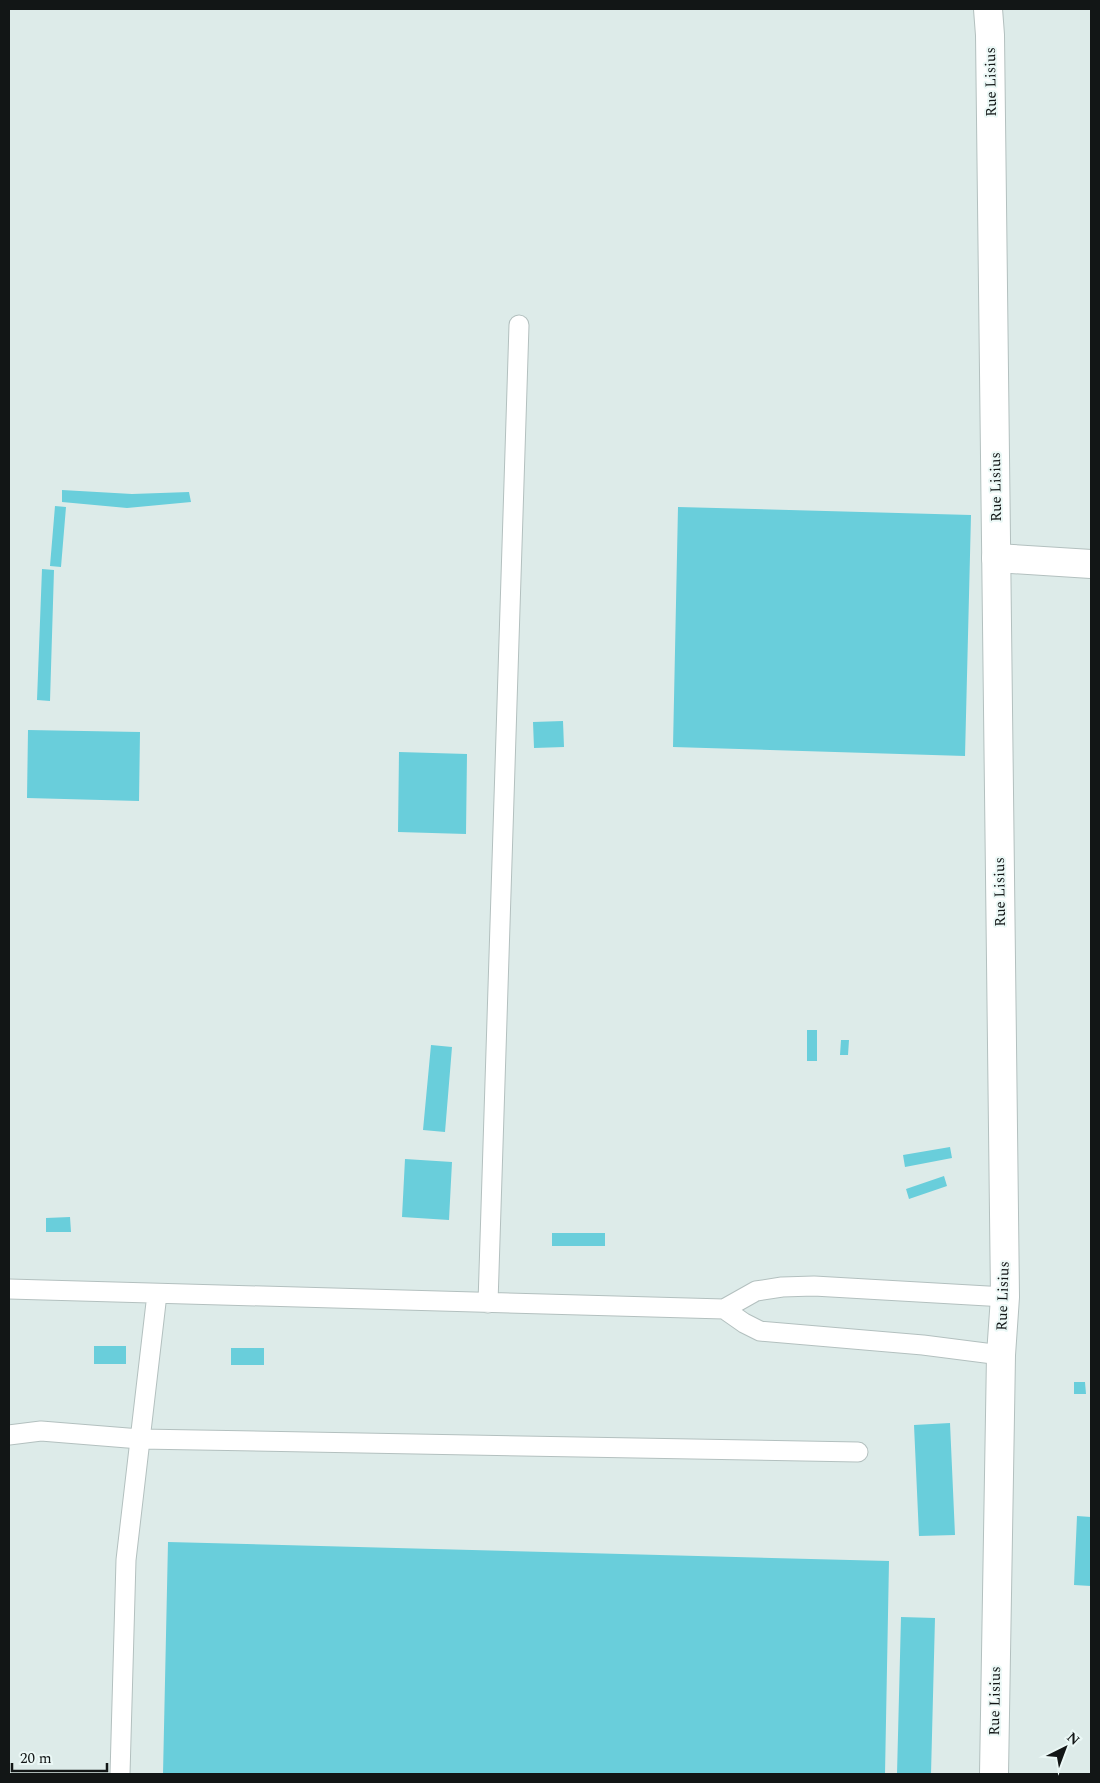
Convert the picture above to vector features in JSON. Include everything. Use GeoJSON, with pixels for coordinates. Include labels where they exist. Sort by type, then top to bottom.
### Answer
{"type":"FeatureCollection","features":[{"type":"Feature","properties":{"kind":"street","name":"Rue Lisius"},"geometry":{"type":"LineString","coordinates":[[988,9],[990,35],[1005,1297],[1001,1355],[994,1774]]}},
{"type":"Feature","properties":{"kind":"street"},"geometry":{"type":"LineString","coordinates":[[996,558],[1091,564]]}},
{"type":"Feature","properties":{"kind":"lane"},"geometry":{"type":"LineString","coordinates":[[488,1303],[519,326]]}},
{"type":"Feature","properties":{"kind":"lane"},"geometry":{"type":"LineString","coordinates":[[9,1289],[724,1309],[756,1291],[814,1286],[1005,1297]]}},
{"type":"Feature","properties":{"kind":"lane"},"geometry":{"type":"LineString","coordinates":[[120,1774],[126,1560],[157,1294]]}},
{"type":"Feature","properties":{"kind":"lane"},"geometry":{"type":"LineString","coordinates":[[724,1309],[744,1323],[760,1331],[923,1344],[1001,1355]]}},
{"type":"Feature","properties":{"kind":"lane"},"geometry":{"type":"LineString","coordinates":[[9,1436],[40,1431],[140,1439],[858,1452]]}},
{"type":"Feature","properties":{"kind":"building"},"geometry":{"type":"Polygon","coordinates":[[[62,490],[132,494],[189,492],[191,502],[127,508],[62,502],[62,490]]]}},
{"type":"Feature","properties":{"kind":"building"},"geometry":{"type":"Polygon","coordinates":[[[55,506],[66,507],[61,567],[50,566],[55,506]]]}},
{"type":"Feature","properties":{"kind":"building"},"geometry":{"type":"Polygon","coordinates":[[[678,507],[971,515],[965,756],[673,747],[678,507]]]}},
{"type":"Feature","properties":{"kind":"building"},"geometry":{"type":"Polygon","coordinates":[[[42,569],[54,570],[50,701],[37,700],[42,569]]]}},
{"type":"Feature","properties":{"kind":"building"},"geometry":{"type":"Polygon","coordinates":[[[563,721],[564,747],[534,748],[533,722],[563,721]]]}},
{"type":"Feature","properties":{"kind":"building"},"geometry":{"type":"Polygon","coordinates":[[[28,730],[140,732],[139,801],[27,798],[28,730]]]}},
{"type":"Feature","properties":{"kind":"building"},"geometry":{"type":"Polygon","coordinates":[[[399,752],[467,754],[466,834],[398,832],[399,752]]]}},
{"type":"Feature","properties":{"kind":"building"},"geometry":{"type":"Polygon","coordinates":[[[807,1030],[817,1030],[817,1061],[807,1061],[807,1030]]]}},
{"type":"Feature","properties":{"kind":"building"},"geometry":{"type":"Polygon","coordinates":[[[841,1040],[849,1040],[848,1055],[840,1055],[841,1040]]]}},
{"type":"Feature","properties":{"kind":"building"},"geometry":{"type":"Polygon","coordinates":[[[431,1045],[452,1047],[445,1132],[423,1130],[431,1045]]]}},
{"type":"Feature","properties":{"kind":"building"},"geometry":{"type":"Polygon","coordinates":[[[950,1147],[952,1158],[905,1167],[903,1155],[950,1147]]]}},
{"type":"Feature","properties":{"kind":"building"},"geometry":{"type":"Polygon","coordinates":[[[405,1159],[452,1162],[449,1220],[402,1217],[405,1159]]]}},
{"type":"Feature","properties":{"kind":"building"},"geometry":{"type":"Polygon","coordinates":[[[944,1176],[947,1186],[909,1199],[906,1189],[944,1176]]]}},
{"type":"Feature","properties":{"kind":"building"},"geometry":{"type":"Polygon","coordinates":[[[70,1217],[71,1232],[46,1232],[46,1218],[70,1217]]]}},
{"type":"Feature","properties":{"kind":"building"},"geometry":{"type":"Polygon","coordinates":[[[552,1233],[605,1233],[605,1246],[552,1246],[552,1233]]]}},
{"type":"Feature","properties":{"kind":"building"},"geometry":{"type":"Polygon","coordinates":[[[94,1346],[126,1346],[126,1364],[94,1364],[94,1346]]]}},
{"type":"Feature","properties":{"kind":"building"},"geometry":{"type":"Polygon","coordinates":[[[231,1348],[264,1348],[264,1365],[231,1365],[231,1348]]]}},
{"type":"Feature","properties":{"kind":"building"},"geometry":{"type":"Polygon","coordinates":[[[1074,1382],[1085,1382],[1086,1394],[1074,1394],[1074,1382]]]}},
{"type":"Feature","properties":{"kind":"building"},"geometry":{"type":"Polygon","coordinates":[[[950,1423],[955,1535],[919,1536],[914,1425],[950,1423]]]}},
{"type":"Feature","properties":{"kind":"building"},"geometry":{"type":"Polygon","coordinates":[[[1077,1516],[1091,1517],[1091,1586],[1074,1585],[1077,1516]]]}},
{"type":"Feature","properties":{"kind":"building"},"geometry":{"type":"Polygon","coordinates":[[[168,1542],[889,1561],[885,1774],[163,1774],[168,1542]]]}},
{"type":"Feature","properties":{"kind":"building"},"geometry":{"type":"Polygon","coordinates":[[[901,1617],[935,1618],[931,1774],[897,1774],[901,1617]]]}}]}
